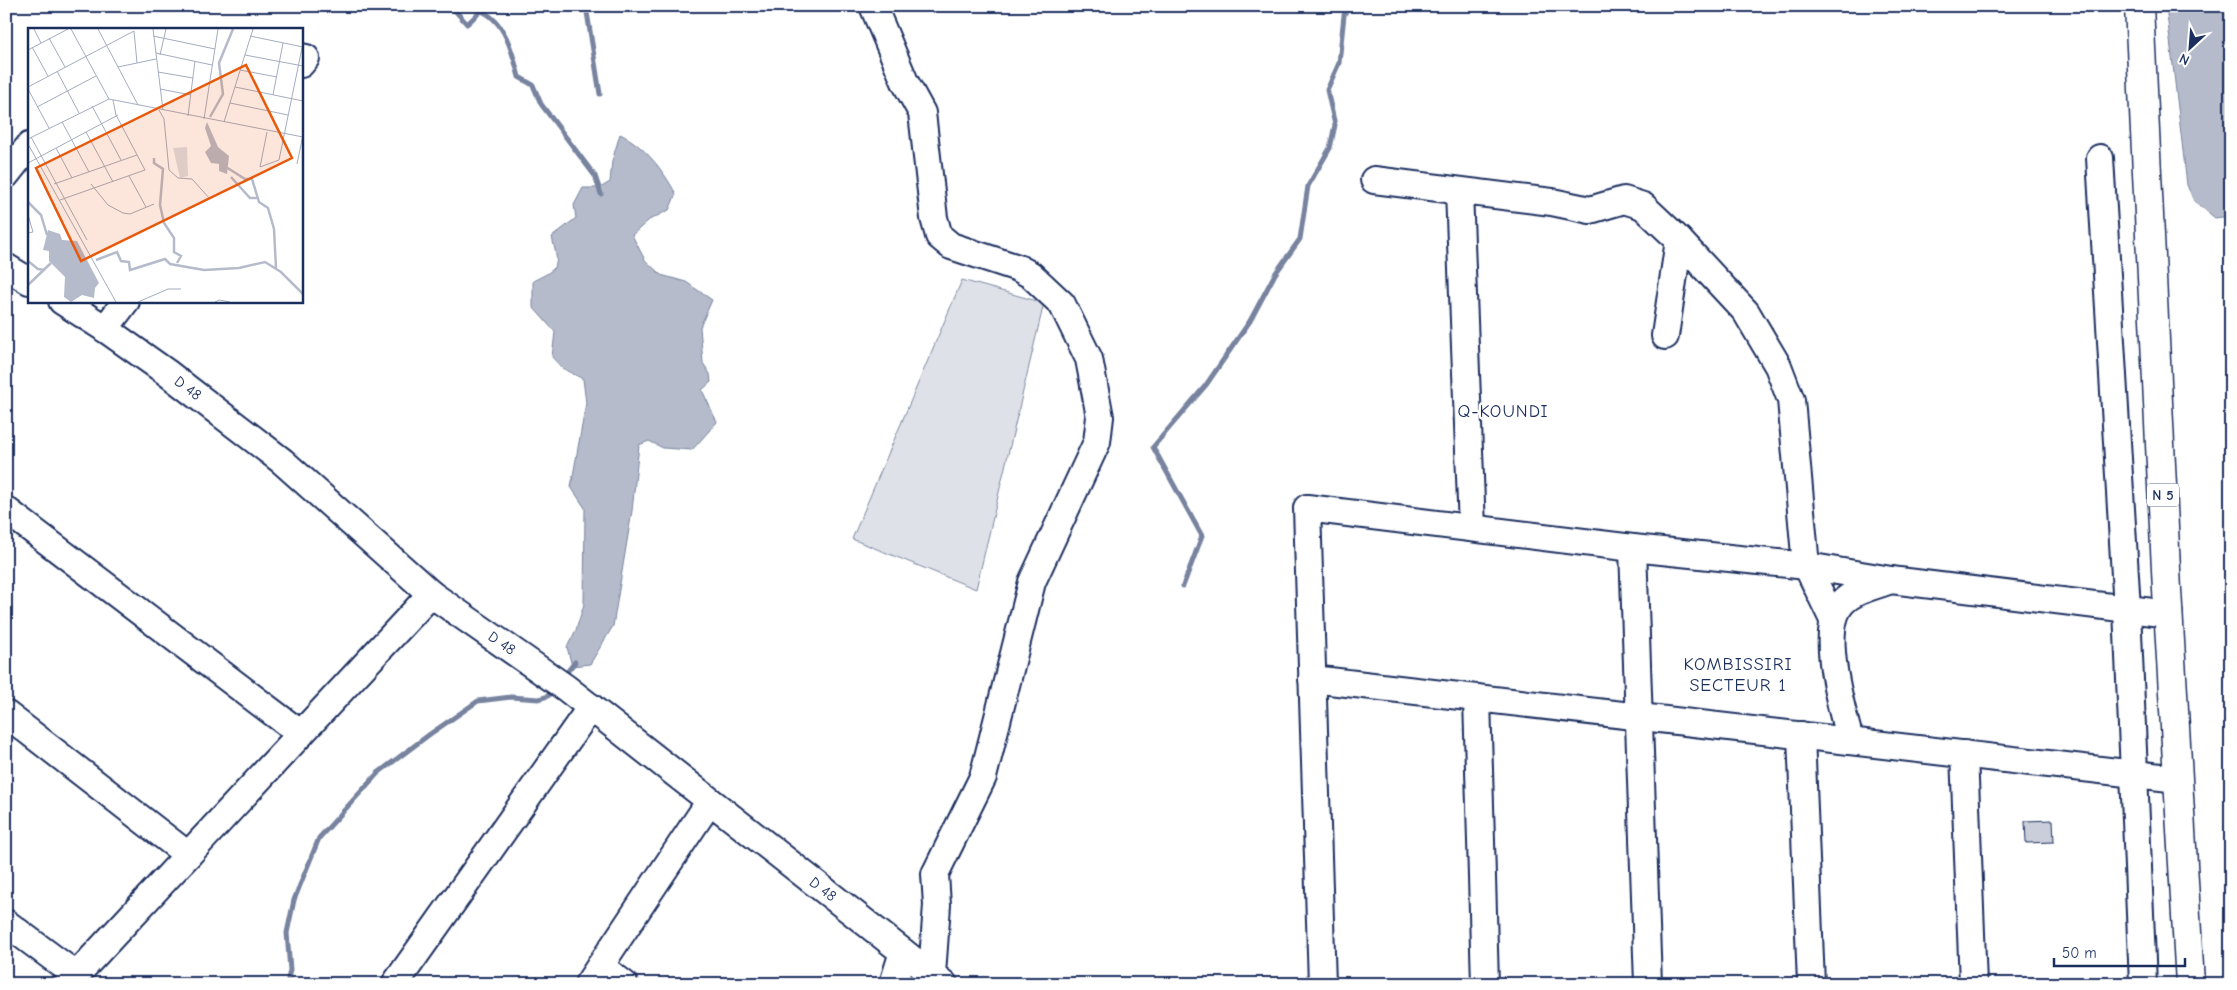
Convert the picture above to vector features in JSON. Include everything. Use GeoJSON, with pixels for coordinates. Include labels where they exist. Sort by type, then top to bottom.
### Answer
{"type":"FeatureCollection","features":[{"type":"Feature","properties":{"kind":"highway","name":"N 5"},"geometry":{"type":"LineString","coordinates":[[2139,6],[2169,614],[2190,984]]}},
{"type":"Feature","properties":{"kind":"street"},"geometry":{"type":"LineString","coordinates":[[873,6],[905,82],[922,113],[934,218],[939,236],[951,246],[1018,268],[1031,275],[1062,304],[1089,359],[1100,417],[1097,442],[1032,582],[983,777],[935,874],[938,979]]}},
{"type":"Feature","properties":{"kind":"street"},"geometry":{"type":"LineString","coordinates":[[6,175],[28,147]]}},
{"type":"Feature","properties":{"kind":"street"},"geometry":{"type":"LineString","coordinates":[[2100,158],[2126,608],[2143,984]]}},
{"type":"Feature","properties":{"kind":"street"},"geometry":{"type":"LineString","coordinates":[[1374,180],[1552,202],[1590,210],[1624,200],[1643,206],[1679,240],[1746,312],[1778,366],[1791,400],[1807,566],[1833,620]]}},
{"type":"Feature","properties":{"kind":"street"},"geometry":{"type":"LineString","coordinates":[[1459,192],[1472,528]]}},
{"type":"Feature","properties":{"kind":"street"},"geometry":{"type":"LineString","coordinates":[[1665,336],[1679,240]]}},
{"type":"Feature","properties":{"kind":"street"},"geometry":{"type":"LineString","coordinates":[[6,267],[28,281]]}},
{"type":"Feature","properties":{"kind":"street","name":"D 48"},"geometry":{"type":"LineString","coordinates":[[64,302],[166,372],[282,461],[431,594],[591,707],[938,979]]}},
{"type":"Feature","properties":{"kind":"street"},"geometry":{"type":"LineString","coordinates":[[105,329],[125,302]]}},
{"type":"Feature","properties":{"kind":"street"},"geometry":{"type":"LineString","coordinates":[[1322,984],[1307,508],[1633,548],[1807,566],[1892,580],[2169,614]]}},
{"type":"Feature","properties":{"kind":"street"},"geometry":{"type":"LineString","coordinates":[[6,510],[301,734]]}},
{"type":"Feature","properties":{"kind":"street"},"geometry":{"type":"LineString","coordinates":[[1633,548],[1648,984]]}},
{"type":"Feature","properties":{"kind":"street"},"geometry":{"type":"LineString","coordinates":[[1850,741],[1836,687],[1832,636],[1833,620],[1842,603],[1860,591],[1892,580]]}},
{"type":"Feature","properties":{"kind":"street"},"geometry":{"type":"LineString","coordinates":[[6,923],[72,980],[431,594]]}},
{"type":"Feature","properties":{"kind":"street"},"geometry":{"type":"LineString","coordinates":[[1312,679],[2178,779]]}},
{"type":"Feature","properties":{"kind":"street"},"geometry":{"type":"LineString","coordinates":[[1477,698],[1485,984]]}},
{"type":"Feature","properties":{"kind":"street"},"geometry":{"type":"LineString","coordinates":[[395,984],[591,707]]}},
{"type":"Feature","properties":{"kind":"street"},"geometry":{"type":"LineString","coordinates":[[6,714],[188,855]]}},
{"type":"Feature","properties":{"kind":"street"},"geometry":{"type":"LineString","coordinates":[[1801,735],[1811,984]]}},
{"type":"Feature","properties":{"kind":"street"},"geometry":{"type":"LineString","coordinates":[[1964,754],[1973,984]]}},
{"type":"Feature","properties":{"kind":"street"},"geometry":{"type":"LineString","coordinates":[[624,984],[594,975],[710,801]]}},
{"type":"Feature","properties":{"kind":"street"},"geometry":{"type":"LineString","coordinates":[[893,984],[903,952]]}},
{"type":"Feature","properties":{"kind":"shaded area"},"geometry":{"type":"Polygon","coordinates":[[[962,280],[1044,303],[976,589],[852,539],[962,280]]]}},
{"type":"Feature","properties":{"kind":"water"},"geometry":{"type":"Polygon","coordinates":[[[2166,6],[2231,6],[2231,216],[2215,218],[2194,201],[2187,185],[2166,6]]]}},
{"type":"Feature","properties":{"kind":"water"},"geometry":{"type":"Polygon","coordinates":[[[620,134],[645,151],[665,176],[676,194],[669,210],[649,220],[632,235],[645,260],[661,275],[686,282],[712,300],[700,327],[703,363],[710,374],[711,382],[702,390],[717,422],[692,450],[663,448],[649,441],[639,445],[632,511],[613,626],[590,664],[572,666],[567,647],[576,630],[584,604],[585,508],[571,487],[586,403],[583,379],[562,368],[552,357],[555,332],[533,307],[533,281],[549,272],[556,265],[552,237],[576,218],[574,205],[583,188],[600,188],[610,182],[612,161],[620,134]]]}},
{"type":"Feature","properties":{"kind":"building"},"geometry":{"type":"Polygon","coordinates":[[[2053,820],[2054,842],[2026,843],[2025,821],[2053,820]]]}},
{"type":"Feature","properties":{"kind":"waterway"},"geometry":{"type":"LineString","coordinates":[[451,6],[467,24],[481,11],[489,15],[496,22],[507,39],[519,77],[533,85],[541,104],[595,176],[601,194]]}},
{"type":"Feature","properties":{"kind":"waterway"},"geometry":{"type":"LineString","coordinates":[[586,6],[600,94]]}},
{"type":"Feature","properties":{"kind":"waterway"},"geometry":{"type":"LineString","coordinates":[[1183,586],[1202,536],[1153,447],[1206,385],[1250,321],[1275,274],[1300,239],[1308,186],[1330,148],[1335,125],[1327,90],[1339,63],[1344,15],[1349,6]]}},
{"type":"Feature","properties":{"kind":"waterway"},"geometry":{"type":"LineString","coordinates":[[563,677],[575,662]]}},
{"type":"Feature","properties":{"kind":"waterway"},"geometry":{"type":"LineString","coordinates":[[287,984],[290,970],[287,933],[294,900],[319,838],[378,773],[478,701],[511,697],[539,699],[548,696],[553,689]]}},
{"type":"Feature","properties":{"kind":"district","name":"Q-KOUNDI"},"geometry":{"type":"Point","coordinates":[1503,411]}},
{"type":"Feature","properties":{"kind":"district","name":"KOMBISSIRI SECTEUR 1"},"geometry":{"type":"Point","coordinates":[1738,674]}}]}
